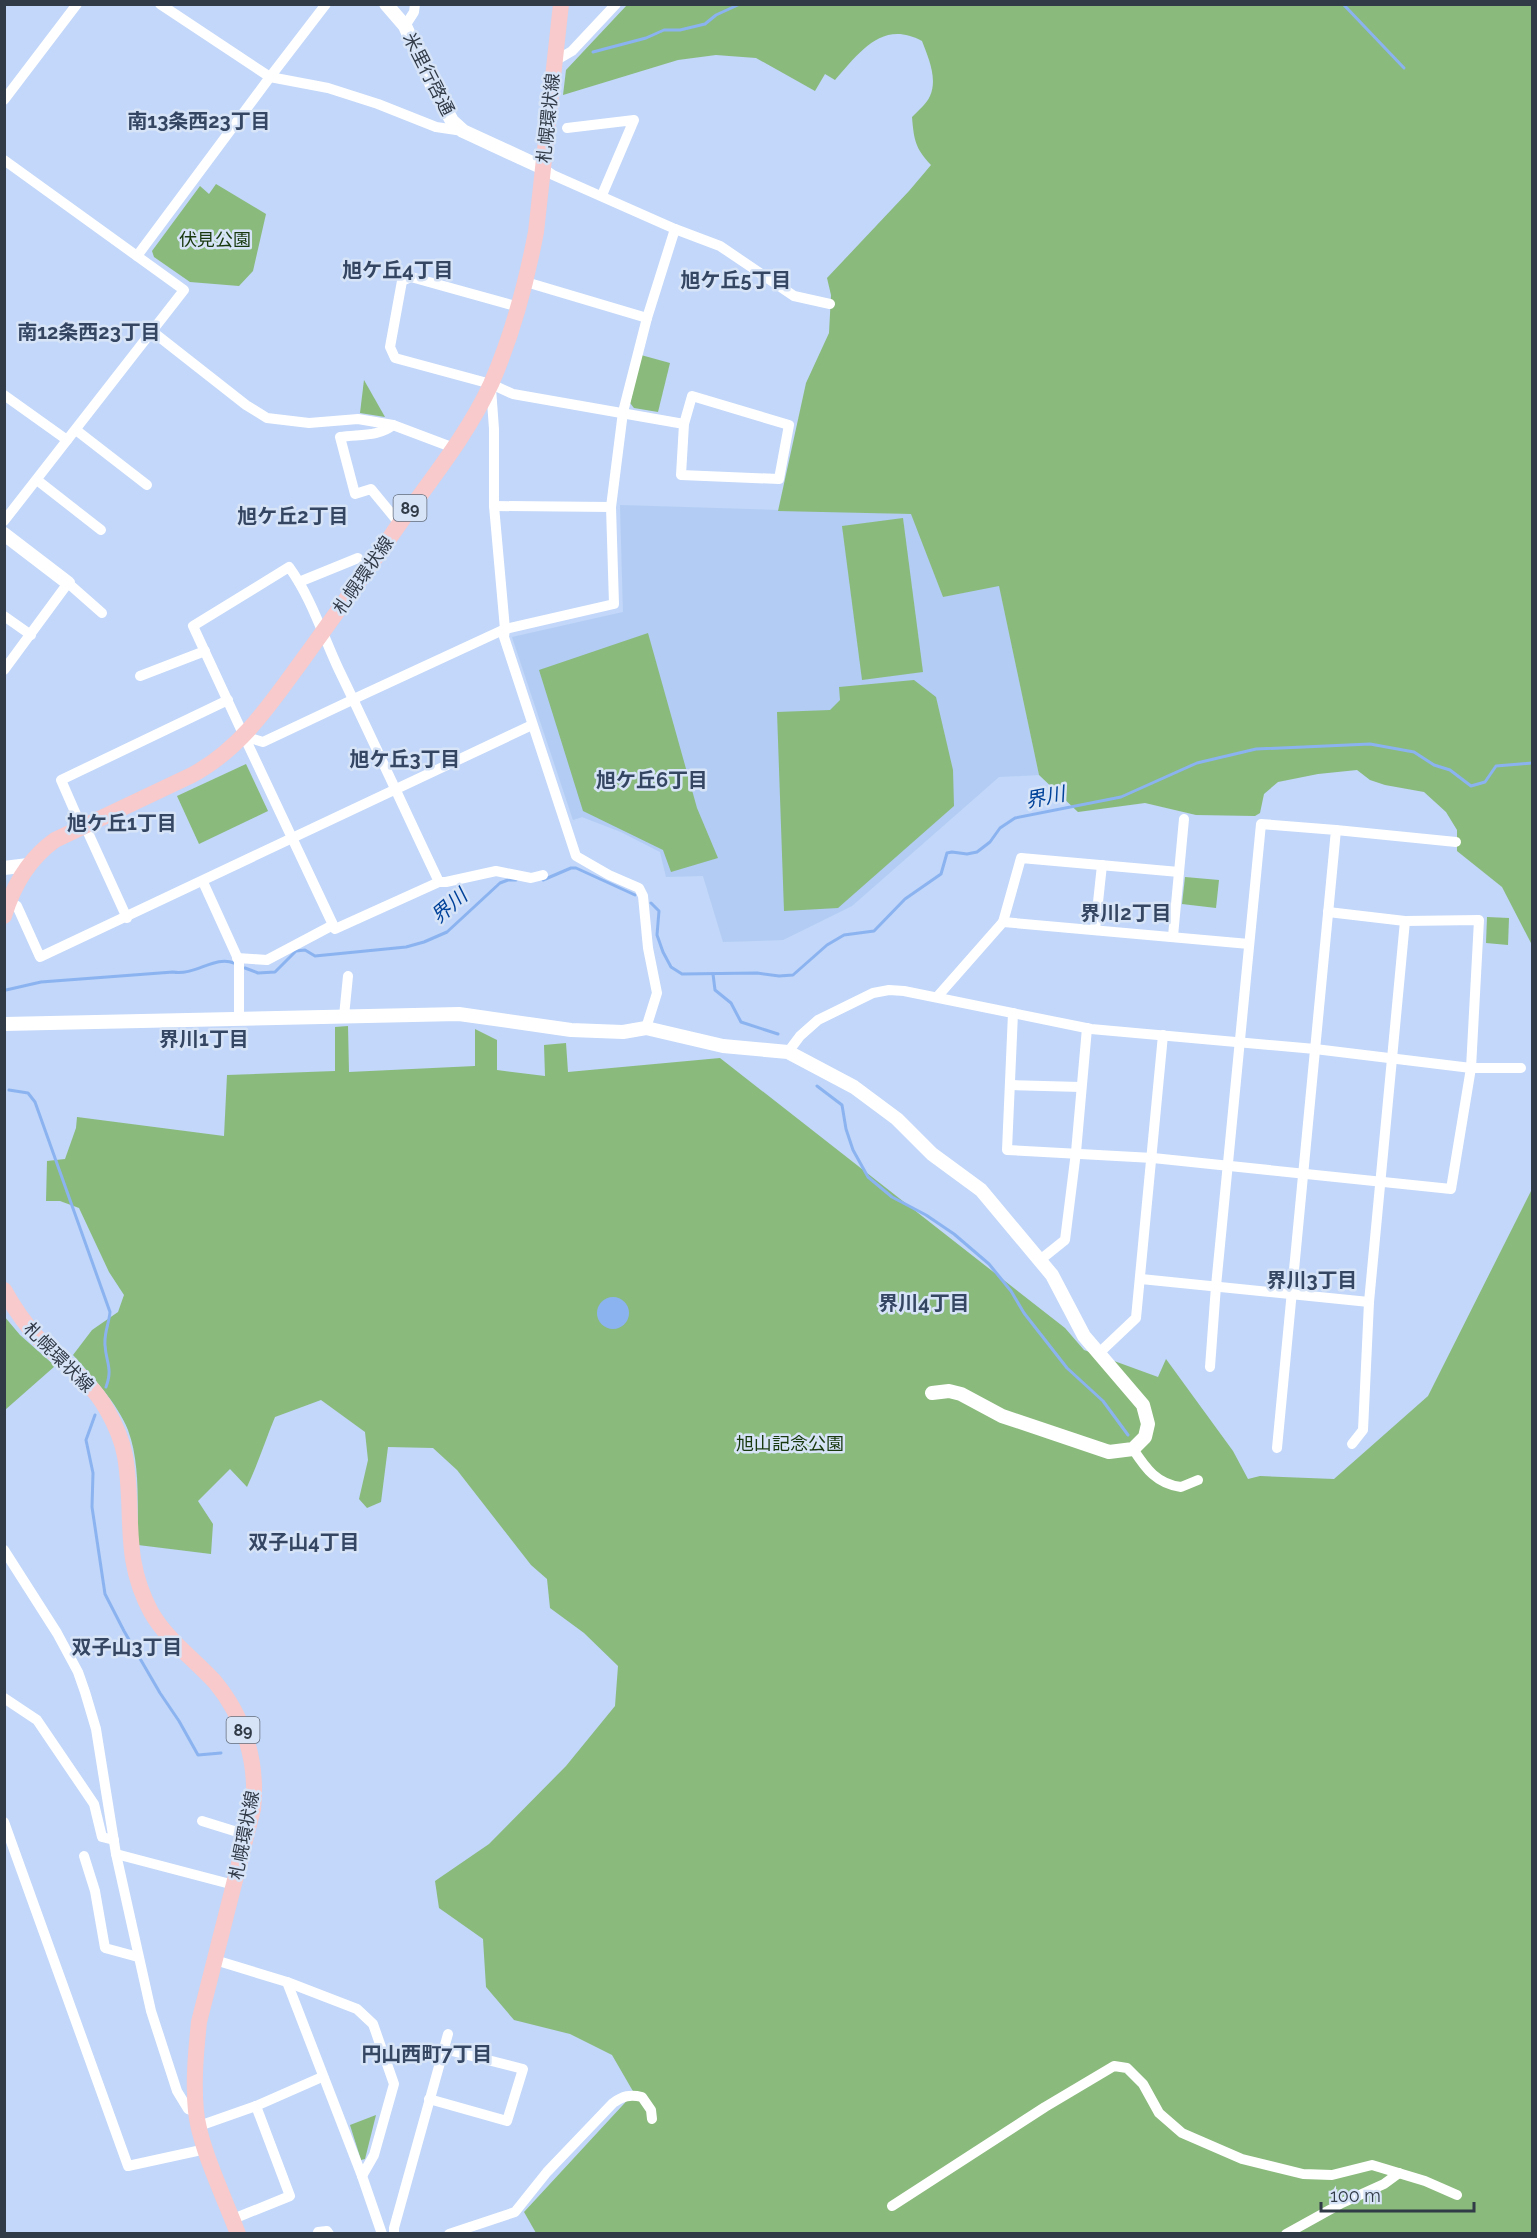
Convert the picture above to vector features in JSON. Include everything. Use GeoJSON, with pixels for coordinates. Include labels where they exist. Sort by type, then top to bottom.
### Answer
{"type":"FeatureCollection","features":[{"type":"Feature","properties":{"kind":"main road","name":"札幌環状線"},"geometry":{"type":"LineString","coordinates":[[7,908],[28,865],[41,850],[55,840],[209,766],[258,722],[454,448],[491,384],[526,282],[536,232],[561,4]]}},
{"type":"Feature","properties":{"kind":"main road","name":"札幌環状線"},"geometry":{"type":"LineString","coordinates":[[4,1290],[24,1323],[92,1388],[116,1428],[128,1476],[131,1555],[141,1591],[152,1613],[166,1633],[215,1683],[230,1703],[249,1747],[254,1768],[255,1791],[247,1835],[199,2022],[196,2058],[198,2119],[206,2148],[235,2226]]}},
{"type":"Feature","properties":{"kind":"street"},"geometry":{"type":"LineString","coordinates":[[4,100],[77,4]]}},
{"type":"Feature","properties":{"kind":"street"},"geometry":{"type":"LineString","coordinates":[[160,4],[270,76],[328,88],[378,104],[436,127],[463,131]]}},
{"type":"Feature","properties":{"kind":"street"},"geometry":{"type":"LineString","coordinates":[[137,256],[326,4]]}},
{"type":"Feature","properties":{"kind":"street","name":"米里行啓通"},"geometry":{"type":"LineString","coordinates":[[386,4],[405,26],[442,105],[452,121],[463,131],[543,168]]}},
{"type":"Feature","properties":{"kind":"street"},"geometry":{"type":"LineString","coordinates":[[405,26],[414,12],[415,4]]}},
{"type":"Feature","properties":{"kind":"street"},"geometry":{"type":"LineString","coordinates":[[555,61],[572,51],[616,4]]}},
{"type":"Feature","properties":{"kind":"street"},"geometry":{"type":"LineString","coordinates":[[567,128],[634,120],[602,195]]}},
{"type":"Feature","properties":{"kind":"street"},"geometry":{"type":"LineString","coordinates":[[4,160],[184,290],[4,521]]}},
{"type":"Feature","properties":{"kind":"street"},"geometry":{"type":"LineString","coordinates":[[543,168],[553,175],[675,229],[720,246],[794,296],[830,304]]}},
{"type":"Feature","properties":{"kind":"street"},"geometry":{"type":"LineString","coordinates":[[244,736],[263,742],[505,629],[614,604],[611,507],[623,412],[647,318],[675,229]]}},
{"type":"Feature","properties":{"kind":"street"},"geometry":{"type":"LineString","coordinates":[[519,307],[411,277],[402,281],[390,347],[395,358],[491,384],[513,394],[684,424]]}},
{"type":"Feature","properties":{"kind":"street"},"geometry":{"type":"LineString","coordinates":[[526,282],[647,318]]}},
{"type":"Feature","properties":{"kind":"street"},"geometry":{"type":"LineString","coordinates":[[153,332],[246,405],[267,418],[309,423],[358,419],[393,425],[454,448]]}},
{"type":"Feature","properties":{"kind":"street"},"geometry":{"type":"LineString","coordinates":[[491,384],[494,429],[494,507],[504,637],[576,856],[609,875],[639,888],[644,896],[648,948],[657,993],[646,1028]]}},
{"type":"Feature","properties":{"kind":"street"},"geometry":{"type":"LineString","coordinates":[[4,395],[67,440]]}},
{"type":"Feature","properties":{"kind":"street"},"geometry":{"type":"LineString","coordinates":[[692,396],[789,425],[779,479],[681,475],[684,424],[692,396]]}},
{"type":"Feature","properties":{"kind":"street"},"geometry":{"type":"LineString","coordinates":[[393,425],[384,433],[359,433],[340,437],[355,494],[370,489],[399,523]]}},
{"type":"Feature","properties":{"kind":"street"},"geometry":{"type":"LineString","coordinates":[[76,430],[147,486]]}},
{"type":"Feature","properties":{"kind":"street"},"geometry":{"type":"LineString","coordinates":[[37,480],[101,530]]}},
{"type":"Feature","properties":{"kind":"street"},"geometry":{"type":"LineString","coordinates":[[494,507],[611,507]]}},
{"type":"Feature","properties":{"kind":"street"},"geometry":{"type":"LineString","coordinates":[[4,534],[68,583],[102,613]]}},
{"type":"Feature","properties":{"kind":"street"},"geometry":{"type":"LineString","coordinates":[[299,582],[358,558]]}},
{"type":"Feature","properties":{"kind":"street"},"geometry":{"type":"LineString","coordinates":[[439,882],[299,582],[289,567],[193,626],[335,929],[439,882],[496,871],[531,878],[543,875]]}},
{"type":"Feature","properties":{"kind":"street"},"geometry":{"type":"LineString","coordinates":[[4,670],[68,583]]}},
{"type":"Feature","properties":{"kind":"street"},"geometry":{"type":"LineString","coordinates":[[4,616],[31,635]]}},
{"type":"Feature","properties":{"kind":"street"},"geometry":{"type":"LineString","coordinates":[[140,676],[205,651]]}},
{"type":"Feature","properties":{"kind":"street"},"geometry":{"type":"LineString","coordinates":[[127,918],[61,780],[228,700]]}},
{"type":"Feature","properties":{"kind":"street"},"geometry":{"type":"LineString","coordinates":[[7,908],[17,906],[40,957],[127,918],[532,725]]}},
{"type":"Feature","properties":{"kind":"street"},"geometry":{"type":"LineString","coordinates":[[1173,936],[1184,819]]}},
{"type":"Feature","properties":{"kind":"street"},"geometry":{"type":"LineString","coordinates":[[1210,1366],[1261,824],[1456,842]]}},
{"type":"Feature","properties":{"kind":"street"},"geometry":{"type":"LineString","coordinates":[[1276,1448],[1293,1294],[1336,830]]}},
{"type":"Feature","properties":{"kind":"street"},"geometry":{"type":"LineString","coordinates":[[937,997],[1003,922],[1021,858],[1179,872]]}},
{"type":"Feature","properties":{"kind":"street"},"geometry":{"type":"LineString","coordinates":[[4,868],[28,865]]}},
{"type":"Feature","properties":{"kind":"street"},"geometry":{"type":"LineString","coordinates":[[1095,930],[1102,865]]}},
{"type":"Feature","properties":{"kind":"street"},"geometry":{"type":"LineString","coordinates":[[203,882],[237,958],[239,1018]]}},
{"type":"Feature","properties":{"kind":"street"},"geometry":{"type":"LineString","coordinates":[[1013,1013],[1007,1150],[1153,1158],[1451,1189],[1471,1068],[1479,920],[1405,921],[1328,912]]}},
{"type":"Feature","properties":{"kind":"street"},"geometry":{"type":"LineString","coordinates":[[1352,1444],[1363,1430],[1369,1302],[1405,921]]}},
{"type":"Feature","properties":{"kind":"street"},"geometry":{"type":"LineString","coordinates":[[1003,922],[1249,944]]}},
{"type":"Feature","properties":{"kind":"street"},"geometry":{"type":"LineString","coordinates":[[237,958],[267,960],[333,925]]}},
{"type":"Feature","properties":{"kind":"street"},"geometry":{"type":"LineString","coordinates":[[344,1016],[348,976]]}},
{"type":"Feature","properties":{"kind":"street"},"geometry":{"type":"LineString","coordinates":[[788,1052],[800,1036],[818,1020],[873,993],[889,990],[937,997],[1087,1028],[1315,1049],[1471,1068],[1521,1068]]}},
{"type":"Feature","properties":{"kind":"street"},"geometry":{"type":"LineString","coordinates":[[4,1024],[459,1014],[571,1030],[623,1032],[646,1028],[723,1046],[788,1052],[854,1087],[897,1119],[932,1154],[981,1190],[1040,1260],[1062,1292],[1084,1336],[1143,1405],[1148,1424],[1145,1437],[1133,1449],[1109,1452],[1002,1416],[961,1394],[949,1391],[932,1393]]}},
{"type":"Feature","properties":{"kind":"street"},"geometry":{"type":"LineString","coordinates":[[1040,1260],[1065,1240],[1076,1152],[1087,1028]]}},
{"type":"Feature","properties":{"kind":"street"},"geometry":{"type":"LineString","coordinates":[[1098,1354],[1136,1318],[1163,1035]]}},
{"type":"Feature","properties":{"kind":"street"},"geometry":{"type":"LineString","coordinates":[[1011,1085],[1081,1087]]}},
{"type":"Feature","properties":{"kind":"street"},"geometry":{"type":"LineString","coordinates":[[1141,1279],[1369,1302]]}},
{"type":"Feature","properties":{"kind":"street"},"geometry":{"type":"LineString","coordinates":[[1133,1449],[1152,1476],[1159,1481],[1181,1487],[1198,1480]]}},
{"type":"Feature","properties":{"kind":"street"},"geometry":{"type":"LineString","coordinates":[[4,1550],[57,1633],[78,1672],[96,1729],[114,1840],[138,1957],[151,2011],[177,2091],[188,2109],[198,2119],[256,2106],[322,2077]]}},
{"type":"Feature","properties":{"kind":"street"},"geometry":{"type":"LineString","coordinates":[[4,1698],[37,1719],[94,1804],[102,1837],[114,1840]]}},
{"type":"Feature","properties":{"kind":"street"},"geometry":{"type":"LineString","coordinates":[[202,1821],[247,1835]]}},
{"type":"Feature","properties":{"kind":"street"},"geometry":{"type":"LineString","coordinates":[[4,1822],[128,2166],[206,2148]]}},
{"type":"Feature","properties":{"kind":"street"},"geometry":{"type":"LineString","coordinates":[[117,1854],[234,1885]]}},
{"type":"Feature","properties":{"kind":"street"},"geometry":{"type":"LineString","coordinates":[[84,1856],[94,1891],[105,1948],[138,1957]]}},
{"type":"Feature","properties":{"kind":"street"},"geometry":{"type":"LineString","coordinates":[[215,1960],[287,1982],[357,2009],[373,2024],[394,2084],[374,2156],[362,2176]]}},
{"type":"Feature","properties":{"kind":"street"},"geometry":{"type":"LineString","coordinates":[[287,1982],[382,2234]]}},
{"type":"Feature","properties":{"kind":"street"},"geometry":{"type":"LineString","coordinates":[[394,2234],[448,2034]]}},
{"type":"Feature","properties":{"kind":"street"},"geometry":{"type":"LineString","coordinates":[[429,2099],[507,2121],[523,2069],[444,2049]]}},
{"type":"Feature","properties":{"kind":"street"},"geometry":{"type":"LineString","coordinates":[[892,2206],[1045,2107],[1114,2066],[1127,2068],[1143,2084],[1160,2114],[1182,2133],[1242,2159],[1303,2174],[1332,2175],[1372,2165],[1425,2181],[1457,2196]]}},
{"type":"Feature","properties":{"kind":"street"},"geometry":{"type":"LineString","coordinates":[[449,2234],[514,2212],[547,2172],[613,2103],[623,2096],[633,2094],[642,2097],[651,2110],[652,2119]]}},
{"type":"Feature","properties":{"kind":"street"},"geometry":{"type":"LineString","coordinates":[[235,2226],[290,2196],[256,2106]]}},
{"type":"Feature","properties":{"kind":"street"},"geometry":{"type":"LineString","coordinates":[[1286,2234],[1400,2173]]}},
{"type":"Feature","properties":{"kind":"shaded area"},"geometry":{"type":"Polygon","coordinates":[[[620,505],[912,514],[943,597],[999,585],[1039,775],[999,777],[852,906],[783,940],[723,942],[703,876],[666,877],[660,852],[621,832],[582,817],[573,820],[512,637],[623,612],[620,505]]]}},
{"type":"Feature","properties":{"kind":"shaded area"},"geometry":{"type":"Polygon","coordinates":[[[613,1297],[625,1301],[629,1313],[625,1325],[613,1329],[601,1325],[597,1313],[601,1301],[613,1297]]]}},
{"type":"Feature","properties":{"kind":"green space"},"geometry":{"type":"Polygon","coordinates":[[[627,5],[1532,5],[1532,945],[1502,887],[1457,851],[1457,830],[1446,812],[1424,792],[1385,785],[1370,780],[1357,770],[1318,774],[1278,782],[1264,794],[1260,813],[1255,816],[1196,815],[1145,803],[1078,812],[1039,775],[999,586],[943,597],[911,514],[778,511],[806,383],[829,333],[831,295],[827,278],[931,165],[916,143],[912,117],[930,96],[933,75],[929,61],[922,41],[908,35],[895,34],[872,42],[835,80],[825,74],[815,91],[756,58],[716,55],[678,60],[563,95],[566,70],[627,5]]]}},
{"type":"Feature","properties":{"kind":"green space","name":"伏見公園"},"geometry":{"type":"Polygon","coordinates":[[[216,184],[266,214],[253,271],[239,286],[190,282],[154,257],[152,251],[200,186],[209,194],[216,184]]]}},
{"type":"Feature","properties":{"kind":"green space"},"geometry":{"type":"Polygon","coordinates":[[[641,355],[670,363],[658,412],[634,408],[630,403],[641,355]]]}},
{"type":"Feature","properties":{"kind":"green space"},"geometry":{"type":"Polygon","coordinates":[[[364,380],[385,417],[360,413],[364,380]]]}},
{"type":"Feature","properties":{"kind":"green space"},"geometry":{"type":"Polygon","coordinates":[[[903,518],[923,672],[862,680],[842,526],[903,518]]]}},
{"type":"Feature","properties":{"kind":"green space"},"geometry":{"type":"Polygon","coordinates":[[[648,633],[697,808],[718,858],[671,872],[663,850],[583,811],[539,670],[648,633]]]}},
{"type":"Feature","properties":{"kind":"green space"},"geometry":{"type":"Polygon","coordinates":[[[914,680],[936,697],[953,770],[954,806],[838,908],[784,911],[777,712],[830,710],[840,700],[839,687],[914,680]]]}},
{"type":"Feature","properties":{"kind":"green space"},"geometry":{"type":"Polygon","coordinates":[[[246,764],[268,811],[199,844],[177,796],[246,764]]]}},
{"type":"Feature","properties":{"kind":"green space"},"geometry":{"type":"Polygon","coordinates":[[[1185,877],[1219,880],[1216,908],[1182,904],[1185,877]]]}},
{"type":"Feature","properties":{"kind":"green space"},"geometry":{"type":"Polygon","coordinates":[[[1487,917],[1509,918],[1508,945],[1486,943],[1487,917]]]}},
{"type":"Feature","properties":{"kind":"green space","name":"旭山記念公園"},"geometry":{"type":"Polygon","coordinates":[[[348,1026],[349,1072],[475,1066],[475,1029],[497,1040],[497,1070],[545,1076],[544,1045],[566,1043],[568,1072],[720,1058],[1065,1328],[1084,1350],[1158,1377],[1166,1359],[1233,1451],[1248,1479],[1260,1476],[1334,1479],[1428,1396],[1532,1189],[1532,2233],[536,2233],[524,2212],[634,2093],[612,2055],[570,2034],[514,2020],[486,1987],[483,1939],[439,1908],[435,1881],[489,1844],[566,1766],[615,1706],[618,1666],[584,1633],[550,1608],[547,1579],[531,1565],[457,1470],[433,1448],[388,1447],[381,1502],[367,1508],[359,1499],[368,1460],[365,1432],[321,1400],[275,1417],[247,1487],[230,1469],[198,1501],[213,1524],[211,1554],[138,1545],[137,1472],[128,1430],[111,1400],[73,1355],[92,1330],[118,1312],[124,1295],[109,1272],[79,1208],[60,1201],[46,1201],[47,1161],[65,1159],[76,1128],[77,1117],[224,1136],[227,1075],[335,1071],[335,1027],[348,1026]]]}},
{"type":"Feature","properties":{"kind":"green space"},"geometry":{"type":"Polygon","coordinates":[[[4,1316],[20,1335],[55,1366],[5,1410],[4,1316]]]}},
{"type":"Feature","properties":{"kind":"green space"},"geometry":{"type":"Polygon","coordinates":[[[376,2115],[365,2159],[361,2160],[350,2125],[376,2115]]]}},
{"type":"Feature","properties":{"kind":"waterway"},"geometry":{"type":"LineString","coordinates":[[593,52],[646,38],[664,30],[680,30],[705,24],[716,15],[740,4]]}},
{"type":"Feature","properties":{"kind":"waterway"},"geometry":{"type":"LineString","coordinates":[[1343,4],[1404,68]]}},
{"type":"Feature","properties":{"kind":"waterway"},"geometry":{"type":"LineString","coordinates":[[1358,4],[1374,4]]}},
{"type":"Feature","properties":{"kind":"waterway","name":"界川"},"geometry":{"type":"LineString","coordinates":[[651,903],[659,911],[657,935],[663,952],[671,967],[682,974],[793,975],[827,945],[844,935],[874,931],[905,899],[941,874],[947,853],[977,852],[990,842],[1000,828],[1015,818],[1121,797],[1197,763],[1256,749],[1370,744],[1414,752],[1434,765],[1450,770],[1471,786],[1485,782],[1496,766],[1532,763]]}},
{"type":"Feature","properties":{"kind":"waterway","name":"界川"},"geometry":{"type":"LineString","coordinates":[[543,880],[576,868],[635,895]]}},
{"type":"Feature","properties":{"kind":"waterway","name":"界川"},"geometry":{"type":"LineString","coordinates":[[245,968],[258,973],[275,972],[296,951],[305,950],[315,956],[406,947],[424,942],[447,932],[500,883],[516,880]]}},
{"type":"Feature","properties":{"kind":"waterway","name":"界川"},"geometry":{"type":"LineString","coordinates":[[6,990],[41,982],[181,972],[212,963],[227,961],[234,963]]}},
{"type":"Feature","properties":{"kind":"waterway"},"geometry":{"type":"LineString","coordinates":[[713,974],[715,990],[731,1003],[741,1022],[778,1034]]}},
{"type":"Feature","properties":{"kind":"waterway"},"geometry":{"type":"LineString","coordinates":[[817,1086],[842,1105],[846,1129],[853,1150],[868,1177],[892,1197],[926,1215],[954,1234],[989,1264],[1067,1368],[1103,1401],[1128,1435]]}},
{"type":"Feature","properties":{"kind":"waterway"},"geometry":{"type":"LineString","coordinates":[[9,1090],[28,1093],[35,1102],[110,1312],[105,1340],[109,1370],[106,1387]]}},
{"type":"Feature","properties":{"kind":"waterway"},"geometry":{"type":"LineString","coordinates":[[95,1415],[86,1440],[93,1473],[92,1507],[105,1594],[124,1631],[198,1755],[221,1753]]}},
{"type":"Feature","properties":{"kind":"district","name":"南13条西23丁目"},"geometry":{"type":"Point","coordinates":[199,121]}},
{"type":"Feature","properties":{"kind":"district","name":"旭ケ丘4丁目"},"geometry":{"type":"Point","coordinates":[398,270]}},
{"type":"Feature","properties":{"kind":"district","name":"旭ケ丘5丁目"},"geometry":{"type":"Point","coordinates":[736,280]}},
{"type":"Feature","properties":{"kind":"district","name":"南12条西23丁目"},"geometry":{"type":"Point","coordinates":[89,332]}},
{"type":"Feature","properties":{"kind":"district","name":"旭ケ丘2丁目"},"geometry":{"type":"Point","coordinates":[293,516]}},
{"type":"Feature","properties":{"kind":"district","name":"旭ケ丘3丁目"},"geometry":{"type":"Point","coordinates":[405,759]}},
{"type":"Feature","properties":{"kind":"district","name":"旭ケ丘6丁目"},"geometry":{"type":"Point","coordinates":[652,780]}},
{"type":"Feature","properties":{"kind":"district","name":"旭ケ丘1丁目"},"geometry":{"type":"Point","coordinates":[122,823]}},
{"type":"Feature","properties":{"kind":"district","name":"界川2丁目"},"geometry":{"type":"Point","coordinates":[1126,913]}},
{"type":"Feature","properties":{"kind":"district","name":"界川1丁目"},"geometry":{"type":"Point","coordinates":[204,1039]}},
{"type":"Feature","properties":{"kind":"district","name":"界川3丁目"},"geometry":{"type":"Point","coordinates":[1312,1280]}},
{"type":"Feature","properties":{"kind":"district","name":"界川4丁目"},"geometry":{"type":"Point","coordinates":[924,1303]}},
{"type":"Feature","properties":{"kind":"district","name":"双子山4丁目"},"geometry":{"type":"Point","coordinates":[304,1542]}},
{"type":"Feature","properties":{"kind":"district","name":"双子山3丁目"},"geometry":{"type":"Point","coordinates":[127,1647]}},
{"type":"Feature","properties":{"kind":"district","name":"円山西町7丁目"},"geometry":{"type":"Point","coordinates":[427,2054]}}]}
